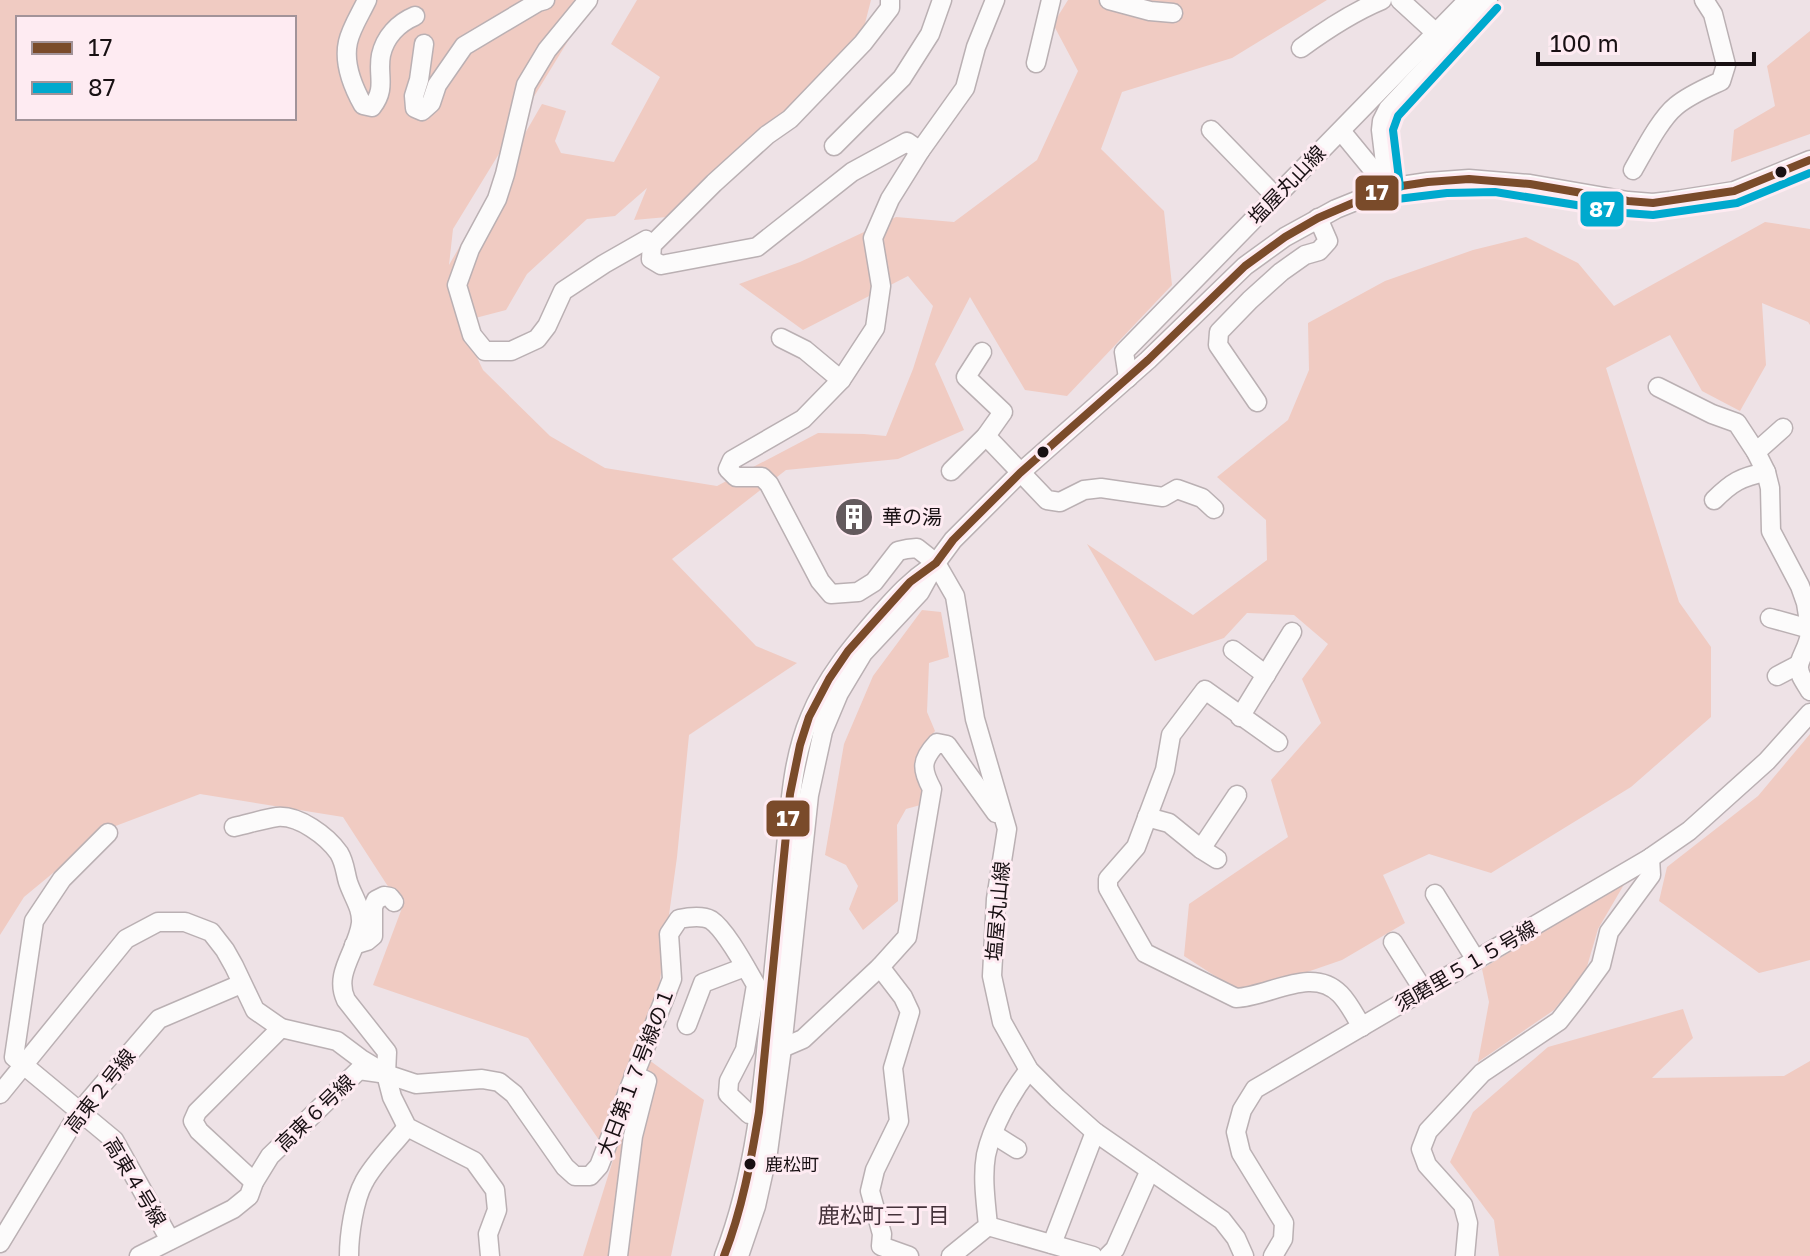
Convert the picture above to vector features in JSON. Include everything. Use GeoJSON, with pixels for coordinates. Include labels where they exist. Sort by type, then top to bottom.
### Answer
{"type":"FeatureCollection","features":[{"type":"Feature","properties":{"kind":"street"},"geometry":{"type":"LineString","coordinates":[[367,0],[348,40],[346,58],[354,89],[363,105],[372,107],[380,97],[381,54],[392,31],[415,16]]}},
{"type":"Feature","properties":{"kind":"street"},"geometry":{"type":"LineString","coordinates":[[424,44],[414,96],[415,108],[422,111],[431,103],[437,85],[464,46],[545,0]]}},
{"type":"Feature","properties":{"kind":"street"},"geometry":{"type":"LineString","coordinates":[[588,0],[547,50],[526,85],[497,199],[470,249],[457,285],[472,335],[485,351],[511,351],[537,339],[547,326],[563,291],[646,240],[652,245]]}},
{"type":"Feature","properties":{"kind":"street"},"geometry":{"type":"LineString","coordinates":[[890,0],[890,8],[863,43],[790,119],[767,135],[714,183],[652,245],[651,259],[661,265],[757,247],[852,172],[907,142],[920,151]]}},
{"type":"Feature","properties":{"kind":"street"},"geometry":{"type":"LineString","coordinates":[[834,146],[902,78],[930,34],[942,0]]}},
{"type":"Feature","properties":{"kind":"street"},"geometry":{"type":"LineString","coordinates":[[936,563],[917,548],[898,551],[874,582],[858,592],[831,594],[820,581],[769,484],[762,477],[736,477],[728,469],[732,460],[803,419],[841,380],[875,328],[881,286],[873,238],[890,199],[965,88],[976,47],[995,0]]}},
{"type":"Feature","properties":{"kind":"street"},"geometry":{"type":"LineString","coordinates":[[1036,63],[1051,0]]}},
{"type":"Feature","properties":{"kind":"street"},"geometry":{"type":"LineString","coordinates":[[1109,0],[1148,17],[1173,13]]}},
{"type":"Feature","properties":{"kind":"street"},"geometry":{"type":"LineString","coordinates":[[1301,48],[1325,30],[1382,0]]}},
{"type":"Feature","properties":{"kind":"street"},"geometry":{"type":"LineString","coordinates":[[1400,0],[1436,33]]}},
{"type":"Feature","properties":{"kind":"street","name":"塩屋丸山線"},"geometry":{"type":"LineString","coordinates":[[1128,378],[1124,352],[1468,0]]}},
{"type":"Feature","properties":{"kind":"street"},"geometry":{"type":"LineString","coordinates":[[1388,188],[1381,130],[1388,109],[1488,0]]}},
{"type":"Feature","properties":{"kind":"street"},"geometry":{"type":"LineString","coordinates":[[1633,170],[1674,107],[1721,81],[1726,65],[1713,14],[1704,0]]}},
{"type":"Feature","properties":{"kind":"street"},"geometry":{"type":"LineString","coordinates":[[1211,130],[1276,197]]}},
{"type":"Feature","properties":{"kind":"street"},"geometry":{"type":"LineString","coordinates":[[1341,131],[1388,188]]}},
{"type":"Feature","properties":{"kind":"street"},"geometry":{"type":"LineString","coordinates":[[739,1256],[756,1206],[768,1152],[809,795],[823,731],[850,673],[871,643],[920,592],[953,540],[1020,473],[1128,378],[1252,260],[1318,218],[1388,188],[1446,181],[1496,180],[1653,203],[1734,191],[1810,160]]}},
{"type":"Feature","properties":{"kind":"street"},"geometry":{"type":"LineString","coordinates":[[1257,402],[1218,345],[1219,332],[1281,272],[1305,255],[1319,251],[1328,241],[1318,218]]}},
{"type":"Feature","properties":{"kind":"street"},"geometry":{"type":"LineString","coordinates":[[781,338],[805,350],[841,380]]}},
{"type":"Feature","properties":{"kind":"street"},"geometry":{"type":"LineString","coordinates":[[951,471],[986,436],[1003,412],[966,377],[982,352]]}},
{"type":"Feature","properties":{"kind":"street"},"geometry":{"type":"LineString","coordinates":[[1658,387],[1712,414],[1743,420],[1766,472],[1770,488],[1771,531],[1800,586],[1810,630],[1806,651],[1798,665],[1777,676]]}},
{"type":"Feature","properties":{"kind":"street"},"geometry":{"type":"LineString","coordinates":[[1756,452],[1783,428]]}},
{"type":"Feature","properties":{"kind":"street"},"geometry":{"type":"LineString","coordinates":[[986,436],[1047,500],[1060,502],[1084,490],[1101,488],[1163,497],[1177,489],[1202,498],[1214,509]]}},
{"type":"Feature","properties":{"kind":"street"},"geometry":{"type":"LineString","coordinates":[[1714,500],[1746,476],[1766,472]]}},
{"type":"Feature","properties":{"kind":"street"},"geometry":{"type":"LineString","coordinates":[[724,1256],[751,1164],[759,1112],[790,794],[800,745],[809,717],[848,651],[910,582],[936,563]]}},
{"type":"Feature","properties":{"kind":"street","name":"塩屋丸山線"},"geometry":{"type":"LineString","coordinates":[[936,563],[955,596],[975,719],[1007,829],[996,899],[992,976],[1002,1022],[1029,1070],[1057,1098],[1095,1132],[1222,1220],[1236,1238],[1244,1256]]}},
{"type":"Feature","properties":{"kind":"street"},"geometry":{"type":"LineString","coordinates":[[1770,618],[1810,630]]}},
{"type":"Feature","properties":{"kind":"street"},"geometry":{"type":"LineString","coordinates":[[1240,717],[1292,632]]}},
{"type":"Feature","properties":{"kind":"street"},"geometry":{"type":"LineString","coordinates":[[1233,650],[1266,675]]}},
{"type":"Feature","properties":{"kind":"street"},"geometry":{"type":"LineString","coordinates":[[1798,665],[1810,691]]}},
{"type":"Feature","properties":{"kind":"street"},"geometry":{"type":"LineString","coordinates":[[1278,742],[1205,690],[1171,735],[1165,770],[1136,847],[1108,879],[1108,888],[1145,953],[1236,998],[1311,981],[1327,984],[1341,995],[1362,1027]]}},
{"type":"Feature","properties":{"kind":"street","name":"須磨里５１５号線"},"geometry":{"type":"LineString","coordinates":[[1273,1256],[1283,1239],[1284,1223],[1241,1153],[1236,1132],[1242,1110],[1255,1089],[1650,858],[1689,831],[1767,761],[1810,713]]}},
{"type":"Feature","properties":{"kind":"street"},"geometry":{"type":"LineString","coordinates":[[782,1048],[803,1039],[880,967],[907,937],[932,789],[924,775],[926,754],[937,743],[947,745],[1007,829]]}},
{"type":"Feature","properties":{"kind":"street"},"geometry":{"type":"LineString","coordinates":[[1147,817],[1169,823],[1209,854],[1237,795]]}},
{"type":"Feature","properties":{"kind":"street"},"geometry":{"type":"LineString","coordinates":[[234,827],[279,817],[301,821],[338,852],[347,868],[347,879],[361,911],[359,932],[342,977],[341,990],[387,1052],[386,1074],[392,1097],[407,1127],[474,1161],[495,1190],[497,1210],[488,1234],[490,1256]]}},
{"type":"Feature","properties":{"kind":"street"},"geometry":{"type":"LineString","coordinates":[[23,1066],[14,1057],[34,921],[62,879],[108,833]]}},
{"type":"Feature","properties":{"kind":"street"},"geometry":{"type":"LineString","coordinates":[[1465,1256],[1468,1223],[1463,1205],[1427,1165],[1421,1149],[1428,1131],[1482,1073],[1559,1021],[1601,965],[1609,932],[1651,875],[1650,858]]}},
{"type":"Feature","properties":{"kind":"street"},"geometry":{"type":"LineString","coordinates":[[1435,894],[1476,960]]}},
{"type":"Feature","properties":{"kind":"street"},"geometry":{"type":"LineString","coordinates":[[354,945],[373,936],[373,907],[376,900],[384,896],[394,902]]}},
{"type":"Feature","properties":{"kind":"street","name":"大日第１７号線の１"},"geometry":{"type":"LineString","coordinates":[[0,1094],[126,939],[158,922],[185,922],[211,932],[225,950],[255,1010],[281,1028],[337,1041],[386,1074],[416,1084],[482,1079],[499,1082],[514,1094],[565,1167],[575,1176],[590,1176],[599,1166],[672,979],[669,934],[679,919],[692,916],[709,918],[721,929],[745,967]]}},
{"type":"Feature","properties":{"kind":"street"},"geometry":{"type":"LineString","coordinates":[[1393,942],[1424,991]]}},
{"type":"Feature","properties":{"kind":"street"},"geometry":{"type":"LineString","coordinates":[[687,1025],[703,983],[745,967],[756,985],[745,1050],[729,1081],[728,1094],[749,1114],[759,1112]]}},
{"type":"Feature","properties":{"kind":"street"},"geometry":{"type":"LineString","coordinates":[[880,967],[903,997],[910,1012],[893,1068],[899,1121],[875,1170],[870,1191],[882,1234],[879,1251],[909,1256]]}},
{"type":"Feature","properties":{"kind":"street","name":"高東２号線"},"geometry":{"type":"LineString","coordinates":[[0,1243],[6,1221],[80,1111],[159,1019],[241,984]]}},
{"type":"Feature","properties":{"kind":"street"},"geometry":{"type":"LineString","coordinates":[[254,1182],[199,1131],[193,1121],[197,1112],[281,1028]]}},
{"type":"Feature","properties":{"kind":"street","name":"高東４号線"},"geometry":{"type":"LineString","coordinates":[[23,1066],[114,1140],[170,1240]]}},
{"type":"Feature","properties":{"kind":"street","name":"高東６号線"},"geometry":{"type":"LineString","coordinates":[[149,1254],[170,1240],[233,1209],[249,1196],[270,1156],[359,1070],[386,1074]]}},
{"type":"Feature","properties":{"kind":"street"},"geometry":{"type":"LineString","coordinates":[[988,1226],[984,1184],[986,1156],[1014,1089],[1029,1070]]}},
{"type":"Feature","properties":{"kind":"street"},"geometry":{"type":"LineString","coordinates":[[618,1256],[633,1136],[647,1081],[634,1075]]}},
{"type":"Feature","properties":{"kind":"street"},"geometry":{"type":"LineString","coordinates":[[349,1256],[357,1198],[364,1181],[407,1127]]}},
{"type":"Feature","properties":{"kind":"street"},"geometry":{"type":"LineString","coordinates":[[1052,1244],[1095,1132]]}},
{"type":"Feature","properties":{"kind":"street"},"geometry":{"type":"LineString","coordinates":[[993,1134],[1017,1149]]}},
{"type":"Feature","properties":{"kind":"street"},"geometry":{"type":"LineString","coordinates":[[1108,1256],[1115,1249],[1150,1170]]}},
{"type":"Feature","properties":{"kind":"street"},"geometry":{"type":"LineString","coordinates":[[988,1226],[1093,1256]]}},
{"type":"Feature","properties":{"kind":"street"},"geometry":{"type":"LineString","coordinates":[[951,1256],[988,1226]]}},
{"type":"Feature","properties":{"kind":"shaded area"},"geometry":{"type":"Polygon","coordinates":[[[0,0],[593,0],[453,229],[449,265],[542,104],[566,111],[555,141],[561,153],[614,162],[660,77],[611,44],[637,0],[871,0],[862,35],[789,118],[667,217],[634,220],[647,188],[615,216],[587,219],[527,274],[506,310],[460,322],[483,370],[550,436],[605,468],[717,486],[818,433],[886,436],[913,369],[933,306],[908,276],[803,330],[739,284],[800,262],[896,217],[954,222],[1037,160],[1078,71],[1053,24],[1068,0],[1327,0],[1232,58],[1122,92],[1101,149],[1164,211],[1172,285],[1067,396],[1025,390],[970,297],[935,364],[964,430],[898,459],[786,470],[672,559],[756,646],[797,663],[689,735],[677,857],[649,1060],[704,1100],[671,1256],[583,1256],[613,1160],[528,1038],[373,985],[402,908],[343,817],[200,794],[105,830],[24,897],[0,935],[0,0]]]}},
{"type":"Feature","properties":{"kind":"shaded area"},"geometry":{"type":"Polygon","coordinates":[[[1810,31],[1810,134],[1731,162],[1734,130],[1775,106],[1767,66],[1810,31]]]}},
{"type":"Feature","properties":{"kind":"shaded area"},"geometry":{"type":"Polygon","coordinates":[[[1765,222],[1810,229],[1810,325],[1762,303],[1766,365],[1740,411],[1702,391],[1670,335],[1606,368],[1679,602],[1711,647],[1711,717],[1631,787],[1491,873],[1429,854],[1383,875],[1405,923],[1342,960],[1243,994],[1184,956],[1189,904],[1288,837],[1271,780],[1321,723],[1302,679],[1328,644],[1294,615],[1247,613],[1224,638],[1155,661],[1087,544],[1193,615],[1267,560],[1266,520],[1217,477],[1288,420],[1309,370],[1308,323],[1385,281],[1473,250],[1526,237],[1578,263],[1614,306],[1765,222]]]}},
{"type":"Feature","properties":{"kind":"shaded area"},"geometry":{"type":"Polygon","coordinates":[[[922,610],[941,612],[949,657],[929,663],[927,712],[935,731],[921,749],[919,777],[927,788],[924,804],[906,809],[897,825],[898,901],[863,930],[849,909],[858,886],[846,865],[825,855],[844,744],[873,676],[922,610]]]}},
{"type":"Feature","properties":{"kind":"shaded area"},"geometry":{"type":"Polygon","coordinates":[[[1810,734],[1810,960],[1759,973],[1659,901],[1667,867],[1758,796],[1810,734]]]}},
{"type":"Feature","properties":{"kind":"shaded area"},"geometry":{"type":"Polygon","coordinates":[[[1626,881],[1598,929],[1586,970],[1554,1010],[1478,1062],[1489,1002],[1482,969],[1626,881]]]}},
{"type":"Feature","properties":{"kind":"shaded area"},"geometry":{"type":"Polygon","coordinates":[[[1683,1009],[1693,1038],[1652,1078],[1784,1076],[1810,1061],[1810,1256],[1499,1256],[1494,1220],[1450,1162],[1473,1112],[1548,1047],[1683,1009]]]}},
{"type":"Feature","properties":{"kind":"transit line","name":"87"},"geometry":{"type":"LineString","coordinates":[[1400,187],[1393,130],[1398,116],[1497,8]]}},
{"type":"Feature","properties":{"kind":"transit line","name":"17"},"geometry":{"type":"LineString","coordinates":[[724,1256],[741,1203],[759,1112],[790,794],[800,745],[809,717],[829,679],[848,651],[910,582],[936,563],[953,540],[1020,473],[1148,360],[1245,266],[1318,218],[1388,188],[1469,179],[1530,184],[1653,203],[1734,191],[1810,160]]}},
{"type":"Feature","properties":{"kind":"transit line","name":"87"},"geometry":{"type":"LineString","coordinates":[[1389,200],[1447,193],[1495,192],[1653,215],[1737,203],[1810,173]]}},
{"type":"Feature","properties":{"kind":"place","name":"華の湯"},"geometry":{"type":"Point","coordinates":[854,517]}},
{"type":"Feature","properties":{"kind":"place","name":"鹿松町"},"geometry":{"type":"Point","coordinates":[750,1164]}},
{"type":"Feature","properties":{"kind":"district","name":"鹿松町三丁目"},"geometry":{"type":"Point","coordinates":[884,1215]}}]}
